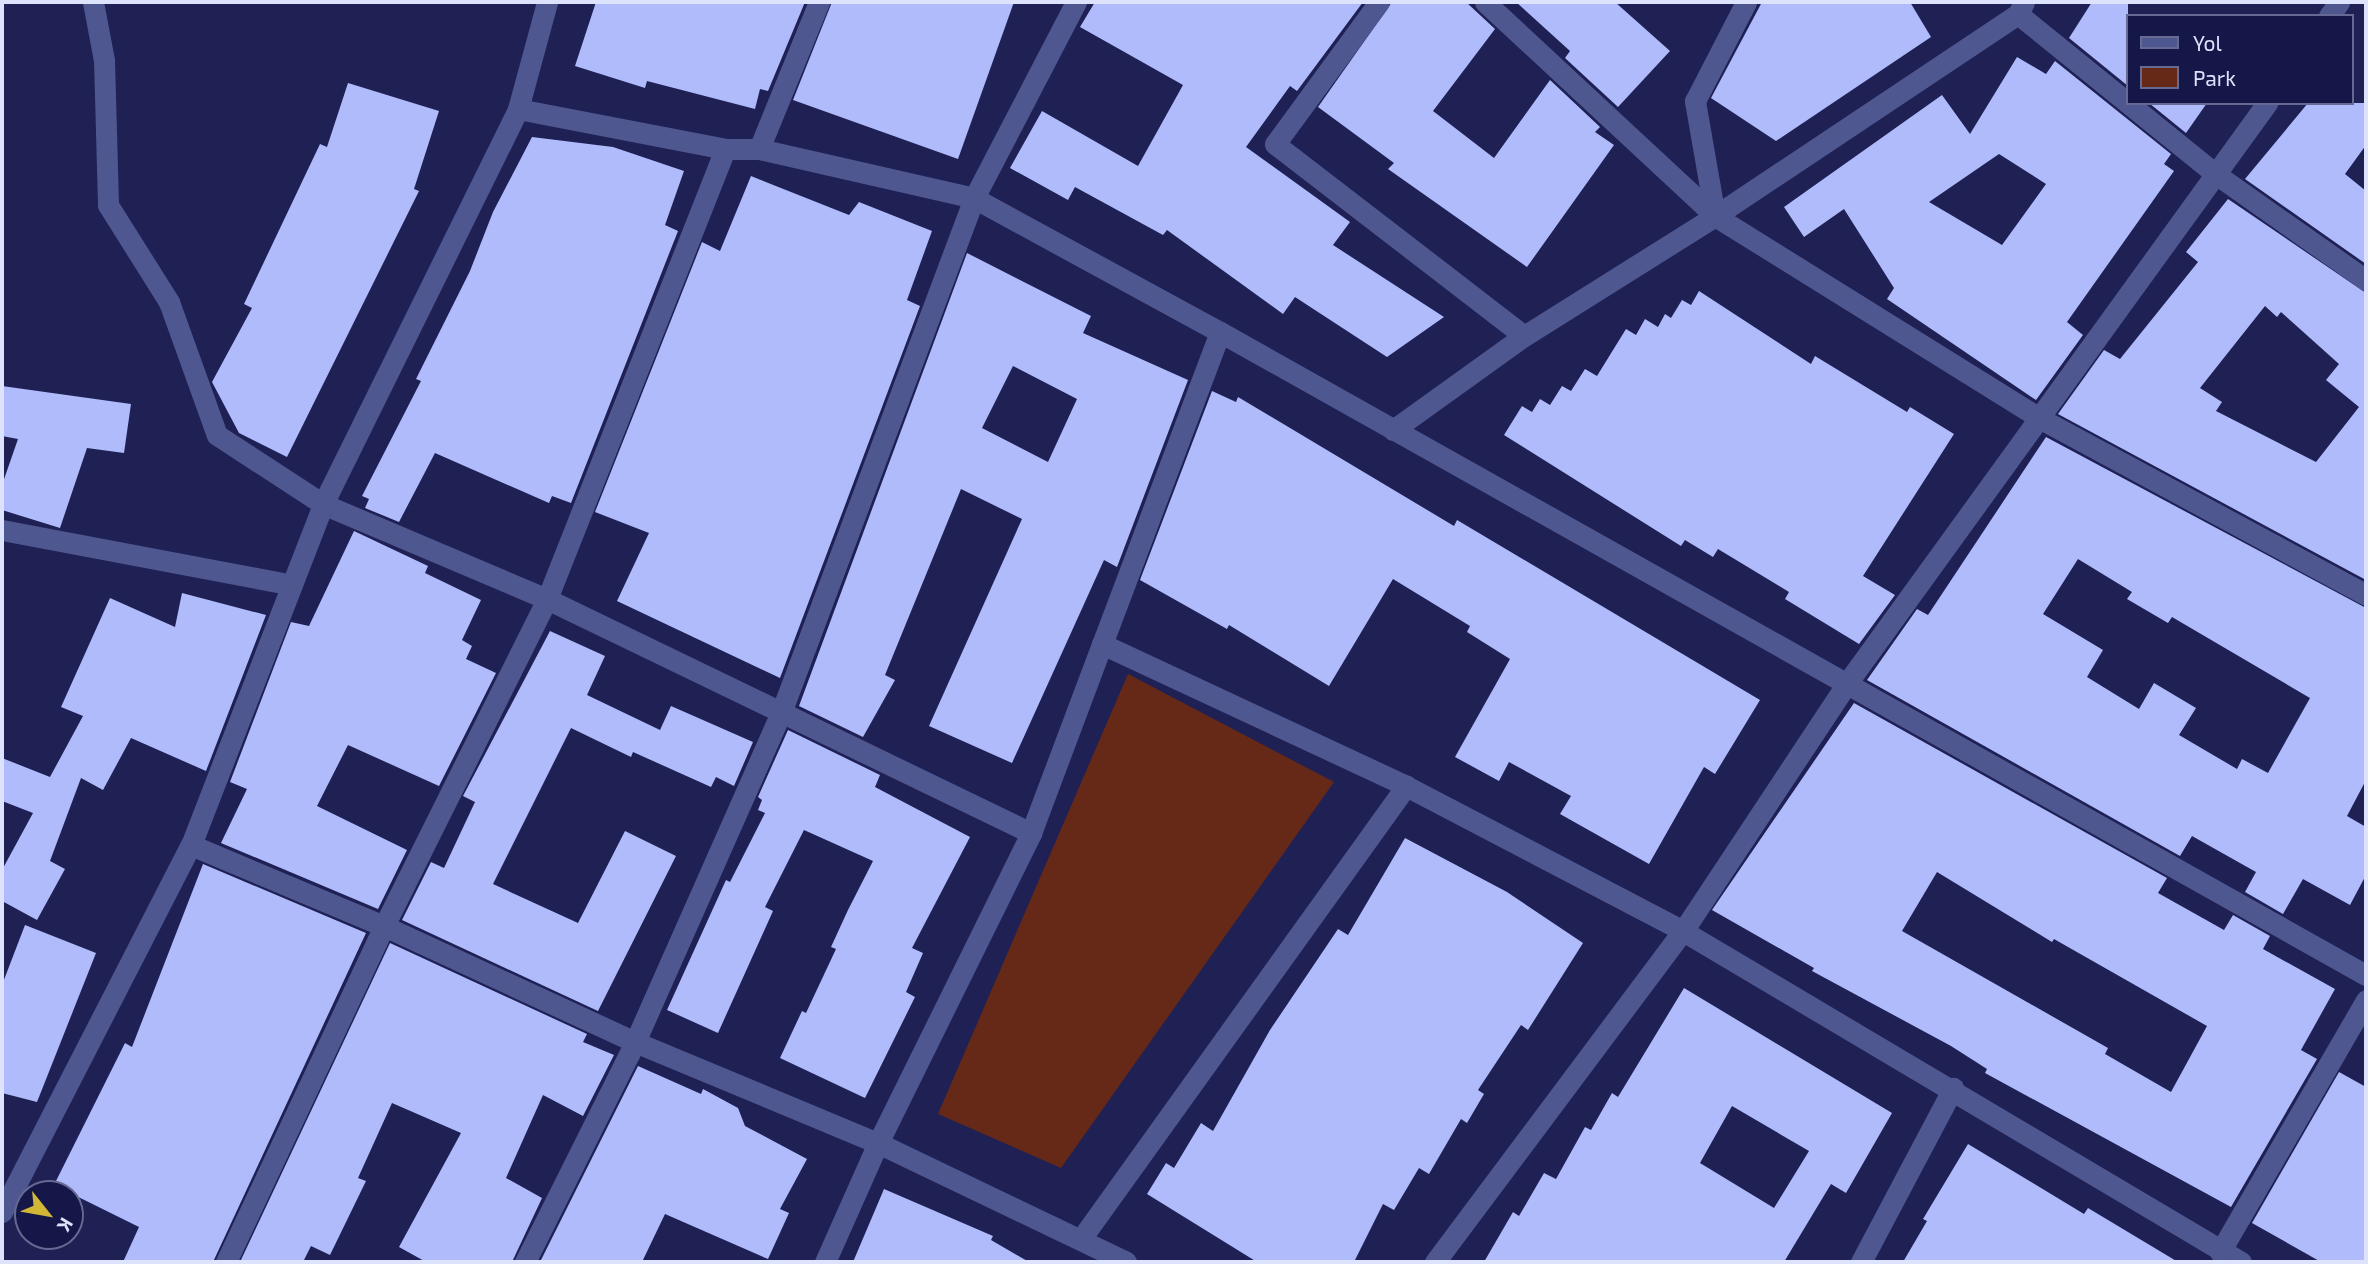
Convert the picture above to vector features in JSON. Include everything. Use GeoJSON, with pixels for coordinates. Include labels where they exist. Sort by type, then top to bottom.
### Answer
{"type":"FeatureCollection","features":[{"type":"Feature","properties":{"kind":"street"},"geometry":{"type":"LineString","coordinates":[[93,2],[104,60],[108,205],[169,302],[217,435],[323,504],[547,599],[782,710],[1031,833]]}},
{"type":"Feature","properties":{"kind":"street"},"geometry":{"type":"LineString","coordinates":[[2,1212],[191,845],[323,504],[519,109],[547,2]]}},
{"type":"Feature","properties":{"kind":"street"},"geometry":{"type":"LineString","coordinates":[[759,149],[819,2]]}},
{"type":"Feature","properties":{"kind":"street"},"geometry":{"type":"LineString","coordinates":[[525,1262],[635,1041],[782,710],[974,198],[1076,2]]}},
{"type":"Feature","properties":{"kind":"street"},"geometry":{"type":"LineString","coordinates":[[1379,2],[1275,145],[1524,336]]}},
{"type":"Feature","properties":{"kind":"street"},"geometry":{"type":"LineString","coordinates":[[1485,2],[1716,216],[2040,419],[2366,595]]}},
{"type":"Feature","properties":{"kind":"street"},"geometry":{"type":"LineString","coordinates":[[1716,216],[1695,101],[1746,2]]}},
{"type":"Feature","properties":{"kind":"street"},"geometry":{"type":"LineString","coordinates":[[1393,430],[1524,336],[1716,216],[2021,8],[2126,97]]}},
{"type":"Feature","properties":{"kind":"street"},"geometry":{"type":"LineString","coordinates":[[2135,105],[2217,175],[2366,280]]}},
{"type":"Feature","properties":{"kind":"street"},"geometry":{"type":"LineString","coordinates":[[1434,1262],[1683,931],[1845,686],[2266,105]]}},
{"type":"Feature","properties":{"kind":"street"},"geometry":{"type":"LineString","coordinates":[[519,109],[725,149],[759,149],[974,198],[1220,332],[1845,686],[2366,975]]}},
{"type":"Feature","properties":{"kind":"street"},"geometry":{"type":"LineString","coordinates":[[226,1262],[384,926],[547,599],[725,149]]}},
{"type":"Feature","properties":{"kind":"street"},"geometry":{"type":"LineString","coordinates":[[825,1262],[878,1143],[1031,833],[1220,332]]}},
{"type":"Feature","properties":{"kind":"street"},"geometry":{"type":"LineString","coordinates":[[2,530],[292,585]]}},
{"type":"Feature","properties":{"kind":"street"},"geometry":{"type":"LineString","coordinates":[[1102,645],[1406,786],[1683,931],[1953,1088],[2220,1252],[2241,1262]]}},
{"type":"Feature","properties":{"kind":"street"},"geometry":{"type":"LineString","coordinates":[[1081,1239],[1406,786]]}},
{"type":"Feature","properties":{"kind":"street"},"geometry":{"type":"LineString","coordinates":[[191,845],[384,926],[635,1041],[878,1143],[1126,1262]]}},
{"type":"Feature","properties":{"kind":"street"},"geometry":{"type":"LineString","coordinates":[[2220,1252],[2366,1000]]}},
{"type":"Feature","properties":{"kind":"street"},"geometry":{"type":"LineString","coordinates":[[1861,1262],[1953,1088]]}},
{"type":"Feature","properties":{"kind":"green space"},"geometry":{"type":"Polygon","coordinates":[[[1128,674],[1334,782],[1061,1168],[938,1114],[1128,674]]]}},
{"type":"Feature","properties":{"kind":"building"},"geometry":{"type":"Polygon","coordinates":[[[596,2],[805,2],[768,91],[760,89],[755,109],[647,81],[645,88],[575,66],[596,2]]]}},
{"type":"Feature","properties":{"kind":"building"},"geometry":{"type":"Polygon","coordinates":[[[832,2],[1014,2],[958,159],[793,100],[832,2]]]}},
{"type":"Feature","properties":{"kind":"building"},"geometry":{"type":"Polygon","coordinates":[[[1095,2],[1363,2],[1297,91],[1290,86],[1246,147],[1350,222],[1333,245],[1444,317],[1387,357],[1295,297],[1283,314],[1167,230],[1163,235],[1075,187],[1068,200],[1010,168],[1042,111],[1138,166],[1183,85],[1080,27],[1095,2]]]}},
{"type":"Feature","properties":{"kind":"building"},"geometry":{"type":"Polygon","coordinates":[[[1392,2],[1466,2],[1495,29],[1433,111],[1494,158],[1550,80],[1600,127],[1595,132],[1614,145],[1527,267],[1388,169],[1394,163],[1318,107],[1392,2]]]}},
{"type":"Feature","properties":{"kind":"building"},"geometry":{"type":"Polygon","coordinates":[[[1516,2],[1615,2],[1670,51],[1618,107],[1565,58],[1570,51],[1516,2]]]}},
{"type":"Feature","properties":{"kind":"building"},"geometry":{"type":"Polygon","coordinates":[[[1762,2],[1910,2],[1931,37],[1776,141],[1711,98],[1762,2]]]}},
{"type":"Feature","properties":{"kind":"building"},"geometry":{"type":"Polygon","coordinates":[[[2092,2],[2128,2],[2126,84],[2069,38],[2092,2]]]}},
{"type":"Feature","properties":{"kind":"building"},"geometry":{"type":"Polygon","coordinates":[[[2017,57],[2046,74],[2055,61],[2171,154],[2164,164],[2174,171],[2067,322],[2083,335],[2036,400],[1887,299],[1894,288],[1844,209],[1804,237],[1784,207],[1942,95],[1970,134],[2017,57]],[[1999,154],[1929,202],[2002,245],[2046,184],[1999,154]]]}},
{"type":"Feature","properties":{"kind":"building"},"geometry":{"type":"Polygon","coordinates":[[[348,83],[439,111],[414,189],[419,191],[287,457],[239,433],[212,382],[252,308],[244,304],[320,144],[327,147],[348,83]]]}},
{"type":"Feature","properties":{"kind":"building"},"geometry":{"type":"Polygon","coordinates":[[[2366,103],[2366,145],[2345,174],[2366,191],[2366,264],[2245,179],[2306,105],[2366,103]]]}},
{"type":"Feature","properties":{"kind":"building"},"geometry":{"type":"Polygon","coordinates":[[[2151,105],[2206,105],[2186,133],[2151,105]]]}},
{"type":"Feature","properties":{"kind":"building"},"geometry":{"type":"Polygon","coordinates":[[[532,137],[613,147],[684,171],[665,225],[678,231],[571,503],[552,496],[549,503],[435,453],[399,522],[365,508],[369,499],[362,496],[421,381],[416,379],[470,271],[493,212],[532,137]]]}},
{"type":"Feature","properties":{"kind":"building"},"geometry":{"type":"Polygon","coordinates":[[[751,176],[849,215],[859,202],[932,231],[907,300],[920,306],[780,678],[617,601],[649,533],[595,512],[702,242],[720,251],[751,176]]]}},
{"type":"Feature","properties":{"kind":"building"},"geometry":{"type":"Polygon","coordinates":[[[2228,199],[2366,293],[2366,580],[2058,414],[2104,350],[2120,359],[2198,262],[2186,252],[2228,199]],[[2265,306],[2200,388],[2222,402],[2216,411],[2316,462],[2359,407],[2326,380],[2339,364],[2281,312],[2277,317],[2265,306]]]}},
{"type":"Feature","properties":{"kind":"building"},"geometry":{"type":"Polygon","coordinates":[[[967,253],[1091,316],[1083,333],[1188,380],[1117,567],[1104,560],[1012,763],[929,726],[1022,519],[961,489],[885,675],[895,680],[863,737],[799,706],[967,253]],[[1013,366],[982,428],[1048,462],[1077,399],[1013,366]]]}},
{"type":"Feature","properties":{"kind":"building"},"geometry":{"type":"Polygon","coordinates":[[[1699,291],[1811,364],[1815,356],[1907,412],[1910,407],[1954,434],[1863,576],[1895,595],[1859,644],[1785,599],[1789,592],[1718,549],[1713,557],[1685,540],[1681,546],[1504,435],[1522,406],[1532,412],[1540,399],[1550,405],[1562,386],[1571,391],[1585,369],[1597,376],[1626,329],[1636,335],[1645,319],[1658,327],[1665,314],[1671,318],[1682,300],[1691,305],[1699,291]]]}},
{"type":"Feature","properties":{"kind":"building"},"geometry":{"type":"Polygon","coordinates":[[[2,386],[131,404],[124,453],[87,448],[60,528],[2,510],[2,485],[18,439],[2,436],[2,386]]]}},
{"type":"Feature","properties":{"kind":"building"},"geometry":{"type":"Polygon","coordinates":[[[1212,391],[1236,402],[1238,397],[1454,526],[1457,520],[1760,700],[1715,774],[1704,767],[1649,864],[1560,814],[1571,796],[1509,762],[1499,781],[1455,757],[1510,659],[1467,632],[1470,626],[1393,579],[1329,686],[1229,625],[1227,629],[1140,580],[1212,391]]]}},
{"type":"Feature","properties":{"kind":"building"},"geometry":{"type":"Polygon","coordinates":[[[2046,437],[2366,608],[2366,780],[2347,816],[2366,827],[2366,875],[2350,905],[2303,879],[2283,914],[2245,892],[2256,872],[2192,836],[2180,856],[1867,680],[1917,609],[1928,615],[2046,437]],[[2078,559],[2043,614],[2103,650],[2087,677],[2139,709],[2154,683],[2196,708],[2179,735],[2237,769],[2242,759],[2268,773],[2310,698],[2172,617],[2168,623],[2127,599],[2132,592],[2078,559]]]}},
{"type":"Feature","properties":{"kind":"building"},"geometry":{"type":"Polygon","coordinates":[[[354,531],[428,566],[425,573],[481,600],[462,640],[472,646],[466,659],[496,673],[439,786],[348,745],[317,806],[407,850],[378,909],[221,843],[247,789],[230,782],[291,622],[309,626],[354,531]]]}},
{"type":"Feature","properties":{"kind":"building"},"geometry":{"type":"Polygon","coordinates":[[[182,593],[266,615],[206,771],[131,738],[103,790],[81,778],[50,861],[65,869],[37,920],[2,901],[2,870],[33,813],[2,801],[2,758],[50,777],[83,716],[61,707],[110,598],[175,627],[182,593]]]}},
{"type":"Feature","properties":{"kind":"building"},"geometry":{"type":"Polygon","coordinates":[[[550,631],[605,656],[587,695],[660,730],[671,706],[753,742],[734,786],[716,777],[711,787],[633,752],[631,757],[571,728],[493,884],[578,923],[625,831],[676,856],[598,1011],[402,920],[431,862],[444,868],[475,802],[463,796],[550,631]]]}},
{"type":"Feature","properties":{"kind":"building"},"geometry":{"type":"Polygon","coordinates":[[[1854,703],[2167,878],[2158,893],[2224,930],[2233,915],[2270,936],[2263,949],[2335,989],[2301,1050],[2317,1059],[2231,1207],[1985,1073],[1987,1069],[1951,1046],[1812,971],[1814,968],[1712,910],[1854,703]],[[1937,872],[1902,931],[2108,1048],[2105,1054],[2171,1092],[2207,1026],[2054,939],[2052,942],[1937,872]]]}},
{"type":"Feature","properties":{"kind":"building"},"geometry":{"type":"Polygon","coordinates":[[[788,730],[880,775],[875,787],[970,837],[912,948],[923,953],[906,992],[915,997],[865,1098],[780,1058],[802,1011],[806,1013],[836,949],[831,947],[873,861],[804,830],[765,907],[773,911],[718,1033],[667,1010],[726,880],[730,882],[765,813],[758,810],[762,800],[758,797],[788,730]]]}},
{"type":"Feature","properties":{"kind":"building"},"geometry":{"type":"Polygon","coordinates":[[[1405,838],[1507,892],[1583,943],[1528,1030],[1521,1025],[1478,1090],[1484,1094],[1467,1123],[1461,1119],[1429,1174],[1419,1168],[1394,1210],[1383,1204],[1354,1262],[1257,1262],[1147,1194],[1166,1163],[1174,1168],[1201,1123],[1213,1131],[1270,1030],[1338,929],[1348,935],[1405,838]]]}},
{"type":"Feature","properties":{"kind":"building"},"geometry":{"type":"Polygon","coordinates":[[[203,864],[366,933],[213,1262],[123,1262],[139,1227],[84,1200],[84,1180],[56,1180],[125,1043],[132,1047],[203,864]]]}},
{"type":"Feature","properties":{"kind":"building"},"geometry":{"type":"Polygon","coordinates":[[[25,925],[96,953],[37,1102],[2,1093],[2,985],[25,925]]]}},
{"type":"Feature","properties":{"kind":"building"},"geometry":{"type":"Polygon","coordinates":[[[390,943],[587,1034],[583,1042],[614,1055],[583,1116],[543,1095],[506,1178],[542,1198],[512,1262],[426,1262],[399,1247],[461,1133],[392,1103],[358,1178],[366,1181],[330,1255],[311,1246],[303,1262],[240,1262],[390,943]]]}},
{"type":"Feature","properties":{"kind":"building"},"geometry":{"type":"Polygon","coordinates":[[[1684,988],[1892,1113],[1846,1193],[1831,1184],[1784,1262],[1484,1262],[1513,1212],[1519,1216],[1544,1173],[1556,1179],[1585,1127],[1591,1130],[1612,1093],[1618,1097],[1684,988]],[[1732,1106],[1700,1163],[1774,1208],[1809,1151],[1732,1106]]]}},
{"type":"Feature","properties":{"kind":"building"},"geometry":{"type":"Polygon","coordinates":[[[638,1066],[701,1094],[703,1089],[738,1108],[745,1126],[807,1159],[780,1209],[789,1213],[768,1259],[665,1214],[642,1262],[540,1262],[638,1066]]]}},
{"type":"Feature","properties":{"kind":"building"},"geometry":{"type":"Polygon","coordinates":[[[2339,1072],[2366,1087],[2366,1262],[2321,1262],[2252,1223],[2339,1072]]]}},
{"type":"Feature","properties":{"kind":"building"},"geometry":{"type":"Polygon","coordinates":[[[1968,1144],[2084,1214],[2088,1208],[2178,1262],[1903,1262],[1927,1221],[1923,1219],[1968,1144]]]}},
{"type":"Feature","properties":{"kind":"building"},"geometry":{"type":"Polygon","coordinates":[[[884,1189],[993,1236],[991,1240],[1029,1262],[853,1262],[884,1189]]]}}]}
